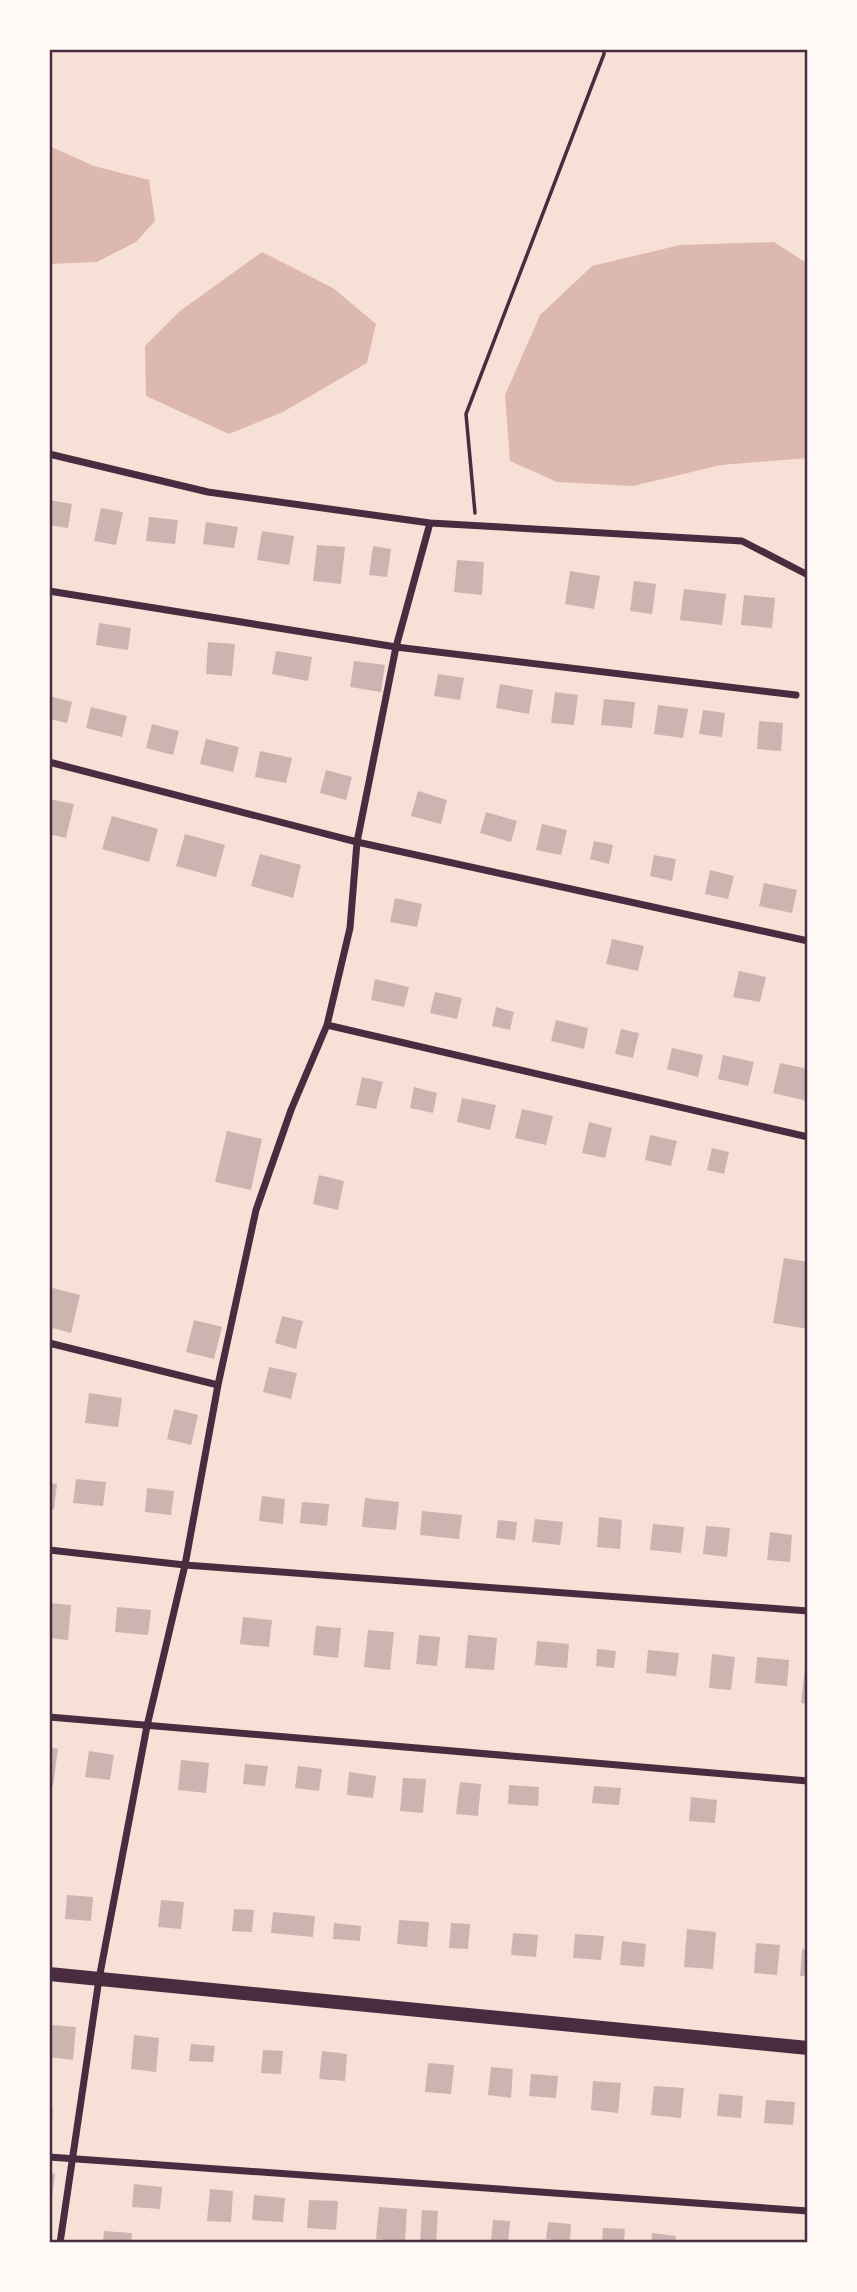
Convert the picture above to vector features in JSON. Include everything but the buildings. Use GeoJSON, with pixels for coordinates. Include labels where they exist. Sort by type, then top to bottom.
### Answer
{"type":"FeatureCollection","features":[{"type":"Feature","properties":{"kind":"main road"},"geometry":{"type":"LineString","coordinates":[[49,1974],[808,2048]]}},
{"type":"Feature","properties":{"kind":"street"},"geometry":{"type":"LineString","coordinates":[[49,454],[208,492],[430,523],[741,541],[808,575]]}},
{"type":"Feature","properties":{"kind":"street"},"geometry":{"type":"LineString","coordinates":[[60,2243],[99,1979],[146,1726],[186,1565],[218,1385],[256,1210],[291,1111],[327,1025],[350,928],[357,842],[397,648],[430,523]]}},
{"type":"Feature","properties":{"kind":"street"},"geometry":{"type":"LineString","coordinates":[[49,591],[397,648],[796,695]]}},
{"type":"Feature","properties":{"kind":"street"},"geometry":{"type":"LineString","coordinates":[[49,762],[357,842],[808,941]]}},
{"type":"Feature","properties":{"kind":"street"},"geometry":{"type":"LineString","coordinates":[[327,1025],[808,1137]]}},
{"type":"Feature","properties":{"kind":"street"},"geometry":{"type":"LineString","coordinates":[[49,1343],[218,1385]]}},
{"type":"Feature","properties":{"kind":"street"},"geometry":{"type":"LineString","coordinates":[[49,1550],[186,1565],[808,1611]]}},
{"type":"Feature","properties":{"kind":"street"},"geometry":{"type":"LineString","coordinates":[[49,1717],[808,1782]]}},
{"type":"Feature","properties":{"kind":"street"},"geometry":{"type":"LineString","coordinates":[[49,2157],[808,2211]]}},
{"type":"Feature","properties":{"kind":"path"},"geometry":{"type":"LineString","coordinates":[[476,526],[466,414],[604,49]]}},
{"type":"Feature","properties":{"kind":"shaded area"},"geometry":{"type":"Polygon","coordinates":[[[49,146],[94,166],[149,180],[155,221],[136,242],[97,262],[49,264],[49,146]]]}},
{"type":"Feature","properties":{"kind":"shaded area"},"geometry":{"type":"Polygon","coordinates":[[[774,242],[808,264],[808,458],[721,465],[633,486],[557,482],[510,461],[505,395],[540,315],[592,266],[680,245],[774,242]]]}},
{"type":"Feature","properties":{"kind":"shaded area"},"geometry":{"type":"Polygon","coordinates":[[[262,252],[333,288],[376,324],[367,363],[283,412],[229,434],[146,396],[145,346],[180,311],[262,252]]]}}]}
